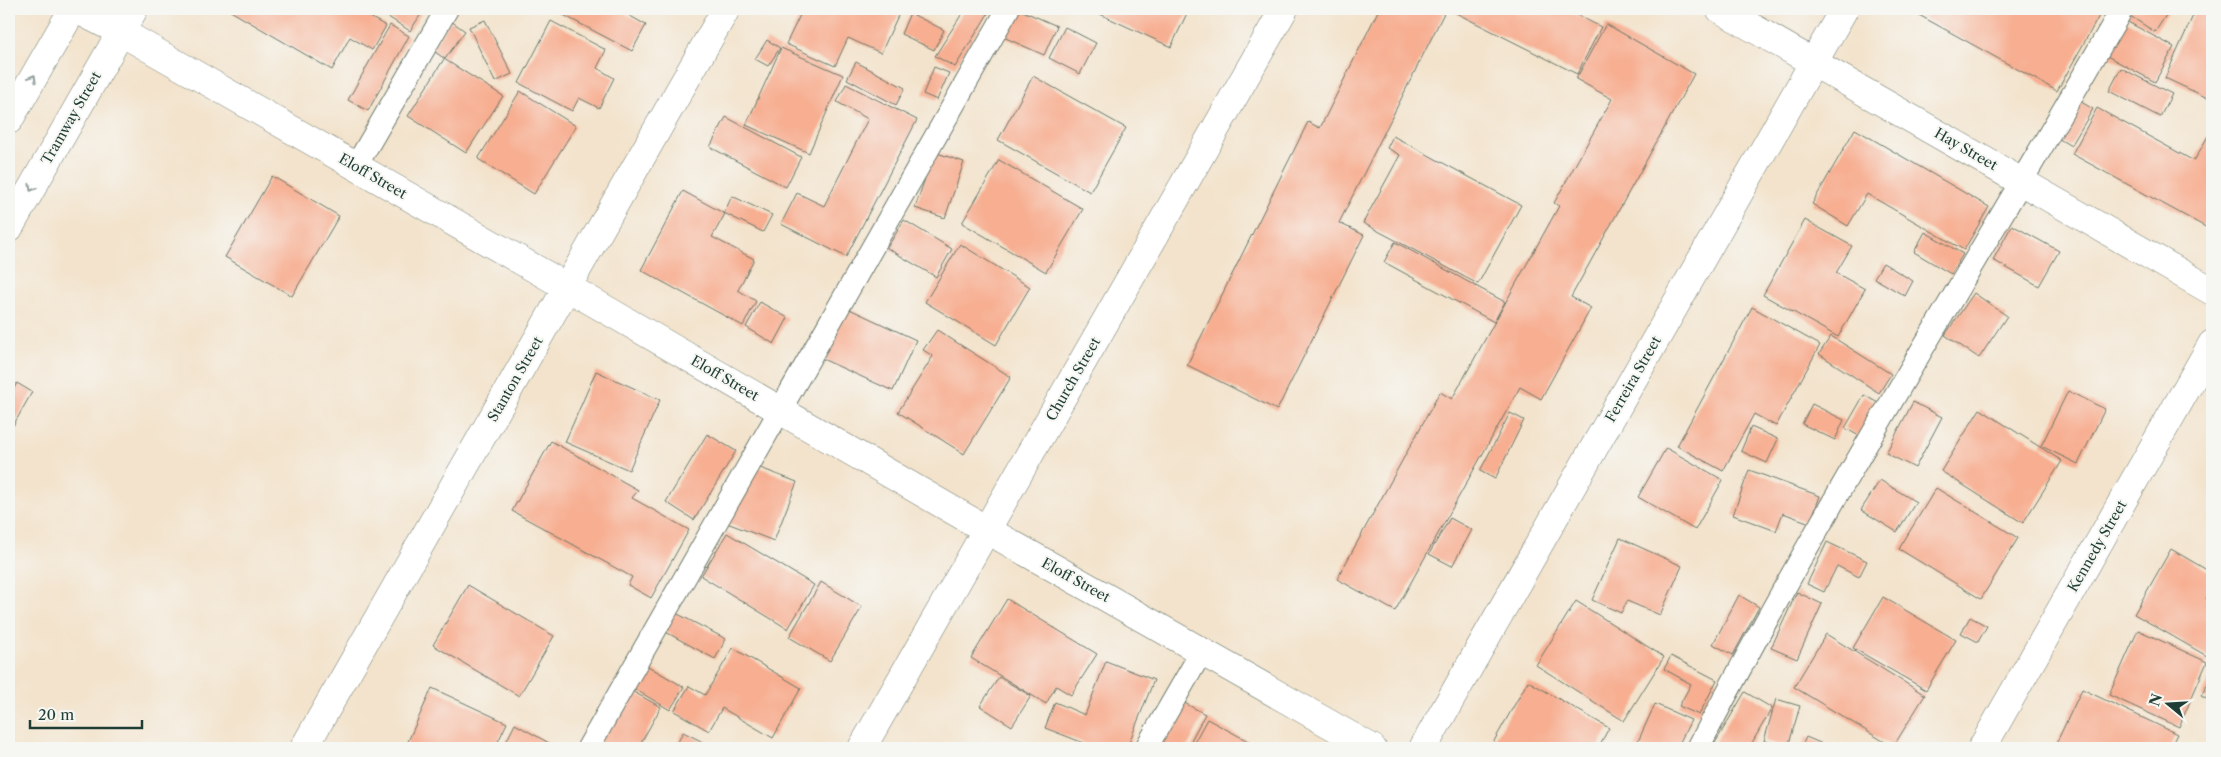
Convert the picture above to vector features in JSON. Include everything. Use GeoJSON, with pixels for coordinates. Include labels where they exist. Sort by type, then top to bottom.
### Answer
{"type":"FeatureCollection","features":[{"type":"Feature","properties":{"kind":"street","name":"Eloff Street"},"geometry":{"type":"LineString","coordinates":[[74,9],[121,32],[987,530],[1372,748]]}},
{"type":"Feature","properties":{"kind":"street"},"geometry":{"type":"LineString","coordinates":[[9,120],[74,9]]}},
{"type":"Feature","properties":{"kind":"street","name":"Tramway Street"},"geometry":{"type":"LineString","coordinates":[[9,228],[134,9]]}},
{"type":"Feature","properties":{"kind":"street","name":"Stanton Street"},"geometry":{"type":"LineString","coordinates":[[304,748],[726,9]]}},
{"type":"Feature","properties":{"kind":"street","name":"Church Street"},"geometry":{"type":"LineString","coordinates":[[862,748],[1284,9]]}},
{"type":"Feature","properties":{"kind":"street","name":"Hay Street"},"geometry":{"type":"LineString","coordinates":[[1720,9],[2212,291]]}},
{"type":"Feature","properties":{"kind":"street","name":"Ferreira Street"},"geometry":{"type":"LineString","coordinates":[[1423,748],[1844,9]]}},
{"type":"Feature","properties":{"kind":"street","name":"Kennedy Street"},"geometry":{"type":"LineString","coordinates":[[1982,748],[2212,344]]}},
{"type":"Feature","properties":{"kind":"lane"},"geometry":{"type":"LineString","coordinates":[[356,166],[447,9]]}},
{"type":"Feature","properties":{"kind":"lane"},"geometry":{"type":"LineString","coordinates":[[588,748],[1008,9]]}},
{"type":"Feature","properties":{"kind":"lane"},"geometry":{"type":"LineString","coordinates":[[1698,748],[1740,668],[1894,396],[2023,182],[2122,9]]}},
{"type":"Feature","properties":{"kind":"lane"},"geometry":{"type":"LineString","coordinates":[[1146,748],[1202,651]]}},
{"type":"Feature","properties":{"kind":"building"},"geometry":{"type":"Polygon","coordinates":[[[227,9],[356,9],[386,26],[372,50],[350,37],[332,70],[227,9]]]}},
{"type":"Feature","properties":{"kind":"building"},"geometry":{"type":"Polygon","coordinates":[[[380,9],[412,9],[421,14],[410,31],[379,11],[380,9]]]}},
{"type":"Feature","properties":{"kind":"building"},"geometry":{"type":"Polygon","coordinates":[[[552,9],[618,9],[646,25],[632,51],[552,9]]]}},
{"type":"Feature","properties":{"kind":"building"},"geometry":{"type":"Polygon","coordinates":[[[803,9],[901,9],[881,53],[848,38],[835,66],[786,44],[803,9]]]}},
{"type":"Feature","properties":{"kind":"building"},"geometry":{"type":"Polygon","coordinates":[[[965,9],[991,9],[955,67],[935,56],[965,9]]]}},
{"type":"Feature","properties":{"kind":"building"},"geometry":{"type":"Polygon","coordinates":[[[1018,9],[1057,26],[1044,55],[1001,36],[1018,9]]]}},
{"type":"Feature","properties":{"kind":"building"},"geometry":{"type":"Polygon","coordinates":[[[1089,9],[1189,9],[1171,47],[1089,9]]]}},
{"type":"Feature","properties":{"kind":"building"},"geometry":{"type":"Polygon","coordinates":[[[1379,9],[1446,9],[1339,223],[1364,235],[1277,410],[1187,365],[1308,122],[1320,128],[1379,9]]]}},
{"type":"Feature","properties":{"kind":"building"},"geometry":{"type":"Polygon","coordinates":[[[1448,9],[1565,9],[1601,27],[1577,74],[1448,9]]]}},
{"type":"Feature","properties":{"kind":"building"},"geometry":{"type":"Polygon","coordinates":[[[1908,9],[2103,9],[2057,91],[1908,9]]]}},
{"type":"Feature","properties":{"kind":"building"},"geometry":{"type":"Polygon","coordinates":[[[2130,9],[2170,9],[2155,32],[2127,14],[2130,9]]]}},
{"type":"Feature","properties":{"kind":"building"},"geometry":{"type":"Polygon","coordinates":[[[2196,9],[2212,11],[2212,100],[2165,78],[2196,9]]]}},
{"type":"Feature","properties":{"kind":"building"},"geometry":{"type":"Polygon","coordinates":[[[910,13],[944,30],[934,50],[901,34],[910,13]]]}},
{"type":"Feature","properties":{"kind":"building"},"geometry":{"type":"Polygon","coordinates":[[[485,20],[512,74],[495,82],[469,27],[485,20]]]}},
{"type":"Feature","properties":{"kind":"building"},"geometry":{"type":"Polygon","coordinates":[[[451,21],[465,31],[445,59],[431,49],[451,21]]]}},
{"type":"Feature","properties":{"kind":"building"},"geometry":{"type":"Polygon","coordinates":[[[551,21],[606,50],[597,68],[614,78],[599,108],[579,98],[572,111],[519,83],[551,21]]]}},
{"type":"Feature","properties":{"kind":"building"},"geometry":{"type":"Polygon","coordinates":[[[2126,21],[2174,47],[2155,82],[2107,56],[2126,21]]]}},
{"type":"Feature","properties":{"kind":"building"},"geometry":{"type":"Polygon","coordinates":[[[1606,24],[1694,74],[1571,297],[1591,308],[1541,399],[1520,387],[1395,611],[1337,579],[1440,392],[1452,399],[1559,206],[1554,203],[1612,99],[1576,79],[1606,24]]]}},
{"type":"Feature","properties":{"kind":"building"},"geometry":{"type":"Polygon","coordinates":[[[390,25],[409,36],[368,111],[348,100],[390,25]]]}},
{"type":"Feature","properties":{"kind":"building"},"geometry":{"type":"Polygon","coordinates":[[[1065,27],[1096,43],[1080,74],[1049,58],[1065,27]]]}},
{"type":"Feature","properties":{"kind":"building"},"geometry":{"type":"Polygon","coordinates":[[[767,40],[780,48],[768,66],[755,59],[767,40]]]}},
{"type":"Feature","properties":{"kind":"building"},"geometry":{"type":"Polygon","coordinates":[[[781,48],[843,75],[809,153],[746,125],[781,48]]]}},
{"type":"Feature","properties":{"kind":"building"},"geometry":{"type":"Polygon","coordinates":[[[444,59],[503,96],[466,153],[408,116],[444,59]]]}},
{"type":"Feature","properties":{"kind":"building"},"geometry":{"type":"Polygon","coordinates":[[[856,62],[905,88],[896,105],[847,79],[856,62]]]}},
{"type":"Feature","properties":{"kind":"building"},"geometry":{"type":"Polygon","coordinates":[[[934,67],[949,73],[937,100],[923,94],[934,67]]]}},
{"type":"Feature","properties":{"kind":"building"},"geometry":{"type":"Polygon","coordinates":[[[2121,68],[2172,94],[2160,117],[2109,91],[2121,68]]]}},
{"type":"Feature","properties":{"kind":"building"},"geometry":{"type":"Polygon","coordinates":[[[1033,76],[1126,128],[1090,192],[998,140],[1033,76]]]}},
{"type":"Feature","properties":{"kind":"building"},"geometry":{"type":"Polygon","coordinates":[[[846,84],[917,120],[846,257],[781,224],[797,193],[824,206],[868,119],[837,102],[846,84]]]}},
{"type":"Feature","properties":{"kind":"building"},"geometry":{"type":"Polygon","coordinates":[[[520,91],[576,126],[534,194],[478,159],[520,91]]]}},
{"type":"Feature","properties":{"kind":"building"},"geometry":{"type":"Polygon","coordinates":[[[2078,100],[2093,109],[2071,146],[2056,137],[2078,100]]]}},
{"type":"Feature","properties":{"kind":"building"},"geometry":{"type":"Polygon","coordinates":[[[2097,108],[2194,161],[2208,136],[2212,138],[2211,230],[2072,154],[2097,108]]]}},
{"type":"Feature","properties":{"kind":"building"},"geometry":{"type":"Polygon","coordinates":[[[726,117],[801,157],[786,187],[710,147],[726,117]]]}},
{"type":"Feature","properties":{"kind":"building"},"geometry":{"type":"Polygon","coordinates":[[[1855,129],[1989,207],[1964,250],[1867,194],[1848,226],[1812,204],[1855,129]]]}},
{"type":"Feature","properties":{"kind":"building"},"geometry":{"type":"Polygon","coordinates":[[[1393,136],[1521,205],[1478,284],[1363,223],[1400,155],[1387,148],[1393,136]]]}},
{"type":"Feature","properties":{"kind":"building"},"geometry":{"type":"Polygon","coordinates":[[[934,152],[964,162],[945,218],[915,208],[934,152]]]}},
{"type":"Feature","properties":{"kind":"building"},"geometry":{"type":"Polygon","coordinates":[[[999,160],[1083,209],[1046,272],[962,223],[999,160]]]}},
{"type":"Feature","properties":{"kind":"building"},"geometry":{"type":"Polygon","coordinates":[[[272,176],[339,216],[292,296],[225,257],[272,176]]]}},
{"type":"Feature","properties":{"kind":"building"},"geometry":{"type":"Polygon","coordinates":[[[683,191],[725,214],[712,237],[754,259],[738,290],[756,301],[743,326],[641,270],[683,191]]]}},
{"type":"Feature","properties":{"kind":"building"},"geometry":{"type":"Polygon","coordinates":[[[732,196],[772,215],[763,232],[724,213],[732,196]]]}},
{"type":"Feature","properties":{"kind":"building"},"geometry":{"type":"Polygon","coordinates":[[[904,220],[952,249],[936,277],[887,248],[904,220]]]}},
{"type":"Feature","properties":{"kind":"building"},"geometry":{"type":"Polygon","coordinates":[[[1805,220],[1852,246],[1836,273],[1865,289],[1838,337],[1763,295],[1805,220]]]}},
{"type":"Feature","properties":{"kind":"building"},"geometry":{"type":"Polygon","coordinates":[[[2012,225],[2059,251],[2039,286],[1993,260],[2012,225]]]}},
{"type":"Feature","properties":{"kind":"building"},"geometry":{"type":"Polygon","coordinates":[[[1925,232],[1963,254],[1951,274],[1914,252],[1925,232]]]}},
{"type":"Feature","properties":{"kind":"building"},"geometry":{"type":"Polygon","coordinates":[[[1395,242],[1505,302],[1494,322],[1384,262],[1395,242]]]}},
{"type":"Feature","properties":{"kind":"building"},"geometry":{"type":"Polygon","coordinates":[[[960,244],[1030,287],[996,345],[925,302],[960,244]]]}},
{"type":"Feature","properties":{"kind":"building"},"geometry":{"type":"Polygon","coordinates":[[[1883,263],[1913,281],[1905,296],[1874,278],[1883,263]]]}},
{"type":"Feature","properties":{"kind":"building"},"geometry":{"type":"Polygon","coordinates":[[[1974,293],[2007,316],[1979,358],[1945,335],[1974,293]]]}},
{"type":"Feature","properties":{"kind":"building"},"geometry":{"type":"Polygon","coordinates":[[[760,302],[788,318],[774,344],[746,327],[760,302]]]}},
{"type":"Feature","properties":{"kind":"building"},"geometry":{"type":"Polygon","coordinates":[[[841,305],[916,340],[893,391],[818,357],[841,305]]]}},
{"type":"Feature","properties":{"kind":"building"},"geometry":{"type":"Polygon","coordinates":[[[1752,307],[1820,345],[1776,426],[1754,414],[1723,471],[1677,446],[1752,307]]]}},
{"type":"Feature","properties":{"kind":"building"},"geometry":{"type":"Polygon","coordinates":[[[937,330],[1011,377],[964,454],[898,412],[933,356],[923,350],[937,330]]]}},
{"type":"Feature","properties":{"kind":"building"},"geometry":{"type":"Polygon","coordinates":[[[1831,336],[1891,374],[1879,393],[1819,354],[1831,336]]]}},
{"type":"Feature","properties":{"kind":"building"},"geometry":{"type":"Polygon","coordinates":[[[596,371],[660,400],[629,470],[565,442],[596,371]]]}},
{"type":"Feature","properties":{"kind":"building"},"geometry":{"type":"Polygon","coordinates":[[[17,383],[32,392],[9,433],[9,397],[17,383]]]}},
{"type":"Feature","properties":{"kind":"building"},"geometry":{"type":"Polygon","coordinates":[[[2068,391],[2105,409],[2078,464],[2041,446],[2068,391]]]}},
{"type":"Feature","properties":{"kind":"building"},"geometry":{"type":"Polygon","coordinates":[[[1864,395],[1878,403],[1859,436],[1845,428],[1864,395]]]}},
{"type":"Feature","properties":{"kind":"building"},"geometry":{"type":"Polygon","coordinates":[[[1913,402],[1942,417],[1915,468],[1886,453],[1913,402]]]}},
{"type":"Feature","properties":{"kind":"building"},"geometry":{"type":"Polygon","coordinates":[[[1812,404],[1844,420],[1835,440],[1802,424],[1812,404]]]}},
{"type":"Feature","properties":{"kind":"building"},"geometry":{"type":"Polygon","coordinates":[[[1980,409],[2062,461],[2023,523],[1941,471],[1980,409]]]}},
{"type":"Feature","properties":{"kind":"building"},"geometry":{"type":"Polygon","coordinates":[[[1510,413],[1524,420],[1495,479],[1480,471],[1510,413]]]}},
{"type":"Feature","properties":{"kind":"building"},"geometry":{"type":"Polygon","coordinates":[[[1751,427],[1778,439],[1767,463],[1741,451],[1751,427]]]}},
{"type":"Feature","properties":{"kind":"building"},"geometry":{"type":"Polygon","coordinates":[[[707,434],[736,451],[694,520],[666,502],[707,434]]]}},
{"type":"Feature","properties":{"kind":"building"},"geometry":{"type":"Polygon","coordinates":[[[551,441],[638,490],[632,498],[689,530],[651,598],[628,585],[632,577],[512,511],[551,441]]]}},
{"type":"Feature","properties":{"kind":"building"},"geometry":{"type":"Polygon","coordinates":[[[1666,448],[1723,480],[1695,530],[1638,497],[1666,448]]]}},
{"type":"Feature","properties":{"kind":"building"},"geometry":{"type":"Polygon","coordinates":[[[750,464],[797,482],[774,541],[727,523],[750,464]]]}},
{"type":"Feature","properties":{"kind":"building"},"geometry":{"type":"Polygon","coordinates":[[[1749,470],[1820,496],[1810,523],[1783,513],[1776,531],[1733,515],[1749,470]]]}},
{"type":"Feature","properties":{"kind":"building"},"geometry":{"type":"Polygon","coordinates":[[[1880,480],[1916,502],[1897,532],[1861,510],[1880,480]]]}},
{"type":"Feature","properties":{"kind":"building"},"geometry":{"type":"Polygon","coordinates":[[[1936,488],[2018,538],[1981,599],[1899,549],[1936,488]]]}},
{"type":"Feature","properties":{"kind":"building"},"geometry":{"type":"Polygon","coordinates":[[[1450,518],[1472,530],[1452,566],[1429,554],[1450,518]]]}},
{"type":"Feature","properties":{"kind":"building"},"geometry":{"type":"Polygon","coordinates":[[[727,533],[814,585],[788,629],[701,576],[727,533]]]}},
{"type":"Feature","properties":{"kind":"building"},"geometry":{"type":"Polygon","coordinates":[[[1620,538],[1682,566],[1660,615],[1627,601],[1621,613],[1592,600],[1620,538]]]}},
{"type":"Feature","properties":{"kind":"building"},"geometry":{"type":"Polygon","coordinates":[[[1827,542],[1867,561],[1859,577],[1837,566],[1824,592],[1807,584],[1827,542]]]}},
{"type":"Feature","properties":{"kind":"building"},"geometry":{"type":"Polygon","coordinates":[[[2171,549],[2212,573],[2212,588],[2206,599],[2212,602],[2212,659],[2134,614],[2171,549]]]}},
{"type":"Feature","properties":{"kind":"building"},"geometry":{"type":"Polygon","coordinates":[[[821,582],[862,607],[830,661],[789,637],[821,582]]]}},
{"type":"Feature","properties":{"kind":"building"},"geometry":{"type":"Polygon","coordinates":[[[468,585],[554,636],[519,696],[433,645],[468,585]]]}},
{"type":"Feature","properties":{"kind":"building"},"geometry":{"type":"Polygon","coordinates":[[[1797,592],[1822,604],[1797,659],[1771,648],[1797,592]]]}},
{"type":"Feature","properties":{"kind":"building"},"geometry":{"type":"Polygon","coordinates":[[[1739,595],[1759,607],[1733,655],[1713,644],[1739,595]]]}},
{"type":"Feature","properties":{"kind":"building"},"geometry":{"type":"Polygon","coordinates":[[[1883,597],[1956,640],[1926,690],[1853,648],[1883,597]]]}},
{"type":"Feature","properties":{"kind":"building"},"geometry":{"type":"Polygon","coordinates":[[[1007,599],[1097,654],[1071,695],[1056,686],[1046,704],[971,658],[1007,599]]]}},
{"type":"Feature","properties":{"kind":"building"},"geometry":{"type":"Polygon","coordinates":[[[1576,601],[1664,657],[1624,721],[1536,665],[1576,601]]]}},
{"type":"Feature","properties":{"kind":"building"},"geometry":{"type":"Polygon","coordinates":[[[672,611],[726,639],[715,659],[662,630],[672,611]]]}},
{"type":"Feature","properties":{"kind":"building"},"geometry":{"type":"Polygon","coordinates":[[[1970,617],[1987,626],[1978,642],[1961,633],[1970,617]]]}},
{"type":"Feature","properties":{"kind":"building"},"geometry":{"type":"Polygon","coordinates":[[[2138,630],[2207,662],[2179,727],[2109,695],[2138,630]]]}},
{"type":"Feature","properties":{"kind":"building"},"geometry":{"type":"Polygon","coordinates":[[[1826,634],[1925,695],[1893,747],[1794,687],[1826,634]]]}},
{"type":"Feature","properties":{"kind":"building"},"geometry":{"type":"Polygon","coordinates":[[[733,648],[801,688],[773,738],[722,708],[709,731],[674,711],[689,686],[705,695],[733,648]]]}},
{"type":"Feature","properties":{"kind":"building"},"geometry":{"type":"Polygon","coordinates":[[[1671,656],[1717,680],[1699,715],[1679,706],[1691,684],[1664,669],[1671,656]]]}},
{"type":"Feature","properties":{"kind":"building"},"geometry":{"type":"Polygon","coordinates":[[[1106,661],[1154,680],[1127,748],[1097,748],[1045,728],[1055,702],[1085,715],[1106,661]]]}},
{"type":"Feature","properties":{"kind":"building"},"geometry":{"type":"Polygon","coordinates":[[[646,665],[684,687],[670,710],[633,688],[646,665]]]}},
{"type":"Feature","properties":{"kind":"building"},"geometry":{"type":"Polygon","coordinates":[[[2212,676],[2212,702],[2201,696],[2212,676]]]}},
{"type":"Feature","properties":{"kind":"building"},"geometry":{"type":"Polygon","coordinates":[[[999,677],[1031,696],[1012,726],[980,706],[999,677]]]}},
{"type":"Feature","properties":{"kind":"building"},"geometry":{"type":"Polygon","coordinates":[[[1528,681],[1609,728],[1598,748],[1490,748],[1528,681]]]}},
{"type":"Feature","properties":{"kind":"building"},"geometry":{"type":"Polygon","coordinates":[[[432,688],[507,723],[495,748],[405,748],[432,688]]]}},
{"type":"Feature","properties":{"kind":"building"},"geometry":{"type":"Polygon","coordinates":[[[628,689],[661,707],[638,748],[595,748],[628,689]]]}},
{"type":"Feature","properties":{"kind":"building"},"geometry":{"type":"Polygon","coordinates":[[[2082,689],[2177,734],[2170,748],[2054,748],[2082,689]]]}},
{"type":"Feature","properties":{"kind":"building"},"geometry":{"type":"Polygon","coordinates":[[[1745,692],[1772,708],[1749,748],[1712,748],[1745,692]]]}},
{"type":"Feature","properties":{"kind":"building"},"geometry":{"type":"Polygon","coordinates":[[[1776,699],[1800,706],[1788,747],[1764,741],[1776,699]]]}},
{"type":"Feature","properties":{"kind":"building"},"geometry":{"type":"Polygon","coordinates":[[[1179,700],[1205,714],[1187,748],[1154,748],[1179,700]]]}},
{"type":"Feature","properties":{"kind":"building"},"geometry":{"type":"Polygon","coordinates":[[[1655,704],[1691,720],[1677,748],[1635,748],[1655,704]]]}},
{"type":"Feature","properties":{"kind":"building"},"geometry":{"type":"Polygon","coordinates":[[[1207,719],[1261,748],[1191,748],[1207,719]]]}},
{"type":"Feature","properties":{"kind":"building"},"geometry":{"type":"Polygon","coordinates":[[[515,724],[558,748],[509,748],[504,746],[515,724]]]}},
{"type":"Feature","properties":{"kind":"building"},"geometry":{"type":"Polygon","coordinates":[[[683,732],[715,748],[675,748],[683,732]]]}},
{"type":"Feature","properties":{"kind":"building"},"geometry":{"type":"Polygon","coordinates":[[[1806,737],[1832,748],[1801,748],[1806,737]]]}}]}
